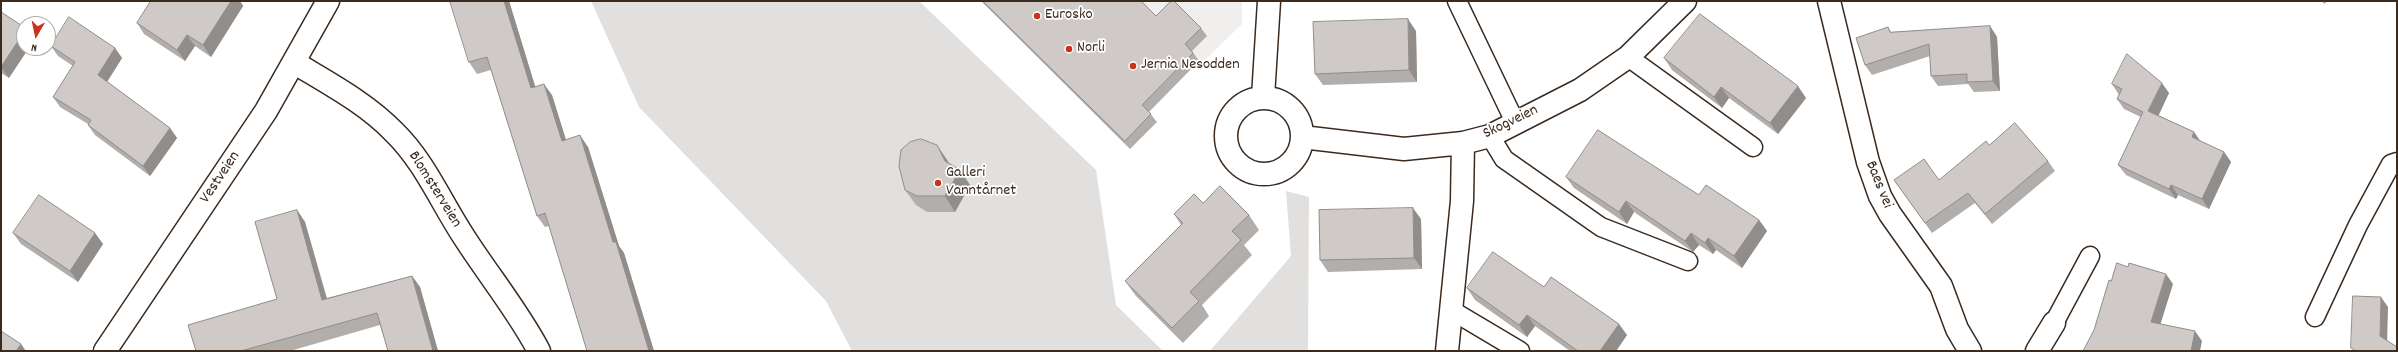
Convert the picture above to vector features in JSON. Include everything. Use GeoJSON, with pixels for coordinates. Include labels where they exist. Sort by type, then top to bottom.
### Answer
{"type":"FeatureCollection","features":[{"type":"Feature","properties":{"kind":"street","name":"Vestveien"},"geometry":{"type":"LineString","coordinates":[[105,351],[266,111],[295,62],[328,1]]}},
{"type":"Feature","properties":{"kind":"street"},"geometry":{"type":"LineString","coordinates":[[1263,97],[1269,1]]}},
{"type":"Feature","properties":{"kind":"street","name":"Skogveien"},"geometry":{"type":"LineString","coordinates":[[1302,137],[1404,149],[1463,143],[1490,136],[1580,90],[1628,57],[1685,1]]}},
{"type":"Feature","properties":{"kind":"street","name":"Baes vei"},"geometry":{"type":"LineString","coordinates":[[1829,1],[1866,154],[1880,196],[1890,214],[1941,286],[1957,329],[1970,351]]}},
{"type":"Feature","properties":{"kind":"street","name":"Blomsterveien"},"geometry":{"type":"LineString","coordinates":[[295,62],[351,98],[394,131],[412,152],[464,238],[525,325],[539,351]]}},
{"type":"Feature","properties":{"kind":"street"},"geometry":{"type":"LineString","coordinates":[[1263,97],[1281,102],[1295,113],[1300,125],[1302,137],[1300,149],[1294,160],[1284,168],[1273,173],[1261,174],[1249,172],[1238,165],[1230,156],[1225,138],[1226,125],[1232,114],[1240,105],[1251,99],[1263,97]]}},
{"type":"Feature","properties":{"kind":"street"},"geometry":{"type":"LineString","coordinates":[[1447,351],[1462,201],[1463,143]]}},
{"type":"Feature","properties":{"kind":"street"},"geometry":{"type":"LineString","coordinates":[[2037,351],[2054,323]]}},
{"type":"Feature","properties":{"kind":"lane"},"geometry":{"type":"LineString","coordinates":[[1457,1],[1515,122]]}},
{"type":"Feature","properties":{"kind":"lane"},"geometry":{"type":"LineString","coordinates":[[1628,57],[1753,147]]}},
{"type":"Feature","properties":{"kind":"lane"},"geometry":{"type":"LineString","coordinates":[[1490,136],[1504,159],[1601,227],[1688,261]]}},
{"type":"Feature","properties":{"kind":"lane"},"geometry":{"type":"LineString","coordinates":[[2315,318],[2358,225],[2390,164],[2397,162]]}},
{"type":"Feature","properties":{"kind":"lane"},"geometry":{"type":"LineString","coordinates":[[2054,323],[2090,256]]}},
{"type":"Feature","properties":{"kind":"lane"},"geometry":{"type":"LineString","coordinates":[[1451,310],[1520,351]]}},
{"type":"Feature","properties":{"kind":"shaded area"},"geometry":{"type":"Polygon","coordinates":[[[591,1],[919,1],[1096,170],[1116,305],[1163,351],[852,351],[826,301],[639,107],[591,1]]]}},
{"type":"Feature","properties":{"kind":"shaded area"},"geometry":{"type":"Polygon","coordinates":[[[1138,1],[1242,1],[1242,24],[1198,67],[1196,64],[1199,61],[1191,52],[1207,36],[1162,24],[1138,1]]]}},
{"type":"Feature","properties":{"kind":"shaded area"},"geometry":{"type":"Polygon","coordinates":[[[1286,191],[1309,197],[1308,351],[1210,351],[1291,256],[1286,191]]]}},
{"type":"Feature","properties":{"kind":"building"},"geometry":{"type":"Polygon","coordinates":[[[151,1],[231,1],[203,45],[187,35],[177,50],[137,23],[151,1]]]}},
{"type":"Feature","properties":{"kind":"building"},"geometry":{"type":"Polygon","coordinates":[[[450,1],[504,1],[531,88],[544,84],[562,141],[580,135],[613,242],[616,242],[649,351],[587,351],[545,213],[537,216],[487,57],[469,62],[450,1]]]}},
{"type":"Feature","properties":{"kind":"building"},"geometry":{"type":"Polygon","coordinates":[[[983,1],[1141,1],[1156,16],[1171,1],[1174,1],[1201,28],[1185,44],[1193,53],[1142,105],[1151,114],[1125,141],[983,1]]]}},
{"type":"Feature","properties":{"kind":"building"},"geometry":{"type":"Polygon","coordinates":[[[1,12],[16,22],[16,44],[1,67],[1,12]]]}},
{"type":"Feature","properties":{"kind":"building"},"geometry":{"type":"Polygon","coordinates":[[[1700,14],[1798,86],[1770,123],[1721,87],[1714,97],[1664,58],[1700,14]]]}},
{"type":"Feature","properties":{"kind":"building"},"geometry":{"type":"Polygon","coordinates":[[[69,17],[115,48],[98,75],[170,128],[143,166],[88,125],[91,120],[53,97],[75,62],[56,49],[56,38],[69,17]]]}},
{"type":"Feature","properties":{"kind":"building"},"geometry":{"type":"Polygon","coordinates":[[[1408,19],[1409,70],[1315,74],[1313,22],[1408,19]]]}},
{"type":"Feature","properties":{"kind":"building"},"geometry":{"type":"Polygon","coordinates":[[[1990,26],[1993,81],[1967,82],[1967,74],[1931,76],[1929,44],[1865,65],[1856,38],[1888,27],[1890,32],[1990,26]]]}},
{"type":"Feature","properties":{"kind":"building"},"geometry":{"type":"Polygon","coordinates":[[[2127,54],[2162,83],[2148,111],[2194,132],[2192,137],[2224,152],[2202,199],[2171,185],[2169,189],[2118,165],[2143,112],[2117,99],[2122,89],[2112,84],[2127,54]]]}},
{"type":"Feature","properties":{"kind":"building"},"geometry":{"type":"Polygon","coordinates":[[[2015,123],[2048,161],[1985,214],[1968,193],[1925,223],[1894,180],[1924,159],[1939,180],[1986,141],[1989,145],[2015,123]]]}},
{"type":"Feature","properties":{"kind":"building"},"geometry":{"type":"Polygon","coordinates":[[[1598,130],[1699,195],[1706,185],[1759,220],[1734,256],[1708,238],[1705,243],[1691,233],[1685,241],[1626,201],[1619,212],[1566,177],[1598,130]]]}},
{"type":"Feature","properties":{"kind":"building","name":"Galleri Vanntårnet"},"geometry":{"type":"Polygon","coordinates":[[[921,139],[937,145],[945,161],[960,170],[945,196],[917,196],[905,190],[899,166],[901,150],[910,142],[921,139]]]}},
{"type":"Feature","properties":{"kind":"building"},"geometry":{"type":"Polygon","coordinates":[[[1220,186],[1249,215],[1232,231],[1241,240],[1190,292],[1199,301],[1172,328],[1125,281],[1183,223],[1174,214],[1194,194],[1203,203],[1220,186]]]}},
{"type":"Feature","properties":{"kind":"building"},"geometry":{"type":"Polygon","coordinates":[[[39,195],[95,233],[70,271],[13,233],[39,195]]]}},
{"type":"Feature","properties":{"kind":"building"},"geometry":{"type":"Polygon","coordinates":[[[1413,208],[1414,258],[1320,260],[1319,210],[1413,208]]]}},
{"type":"Feature","properties":{"kind":"building"},"geometry":{"type":"Polygon","coordinates":[[[297,210],[322,300],[412,276],[433,351],[388,351],[377,313],[241,351],[196,351],[188,325],[277,299],[255,222],[297,210]]]}},
{"type":"Feature","properties":{"kind":"building"},"geometry":{"type":"Polygon","coordinates":[[[1493,252],[1544,287],[1551,277],[1619,324],[1600,351],[1578,351],[1527,315],[1519,325],[1467,288],[1493,252]]]}},
{"type":"Feature","properties":{"kind":"building"},"geometry":{"type":"Polygon","coordinates":[[[2117,263],[2128,267],[2129,263],[2166,274],[2151,322],[2195,331],[2191,351],[2083,351],[2094,330],[2109,280],[2111,281],[2117,263]]]}},
{"type":"Feature","properties":{"kind":"building"},"geometry":{"type":"Polygon","coordinates":[[[2353,296],[2381,297],[2380,336],[2397,347],[2397,351],[2356,351],[2351,348],[2353,296]]]}},
{"type":"Feature","properties":{"kind":"building"},"geometry":{"type":"Polygon","coordinates":[[[1,331],[21,344],[16,351],[1,351],[1,331]]]}},
{"type":"Feature","properties":{"kind":"place","name":"Eurosko"},"geometry":{"type":"Point","coordinates":[1037,16]}},
{"type":"Feature","properties":{"kind":"place","name":"Norli"},"geometry":{"type":"Point","coordinates":[1069,49]}},
{"type":"Feature","properties":{"kind":"place","name":"Jernia Nesodden"},"geometry":{"type":"Point","coordinates":[1133,66]}},
{"type":"Feature","properties":{"kind":"place","name":"Galleri Vanntårnet"},"geometry":{"type":"Point","coordinates":[938,183]}}]}
